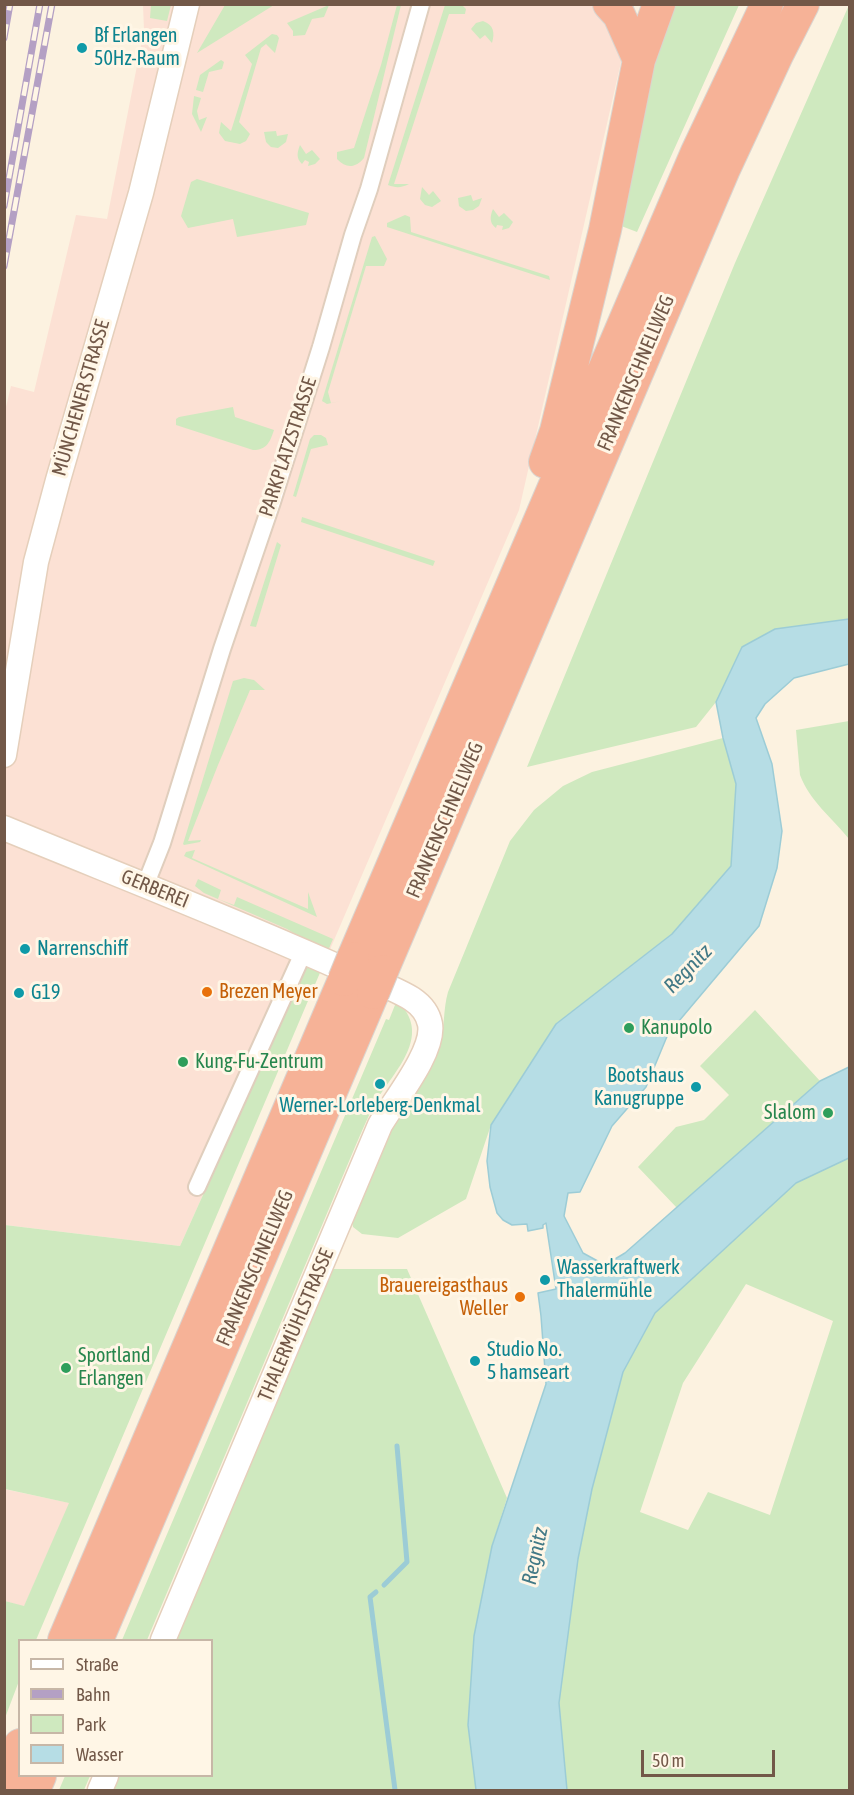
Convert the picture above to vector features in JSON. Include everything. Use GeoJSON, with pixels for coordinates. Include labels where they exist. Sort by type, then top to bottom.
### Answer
{"type":"FeatureCollection","features":[{"type":"Feature","properties":{"kind":"highway"},"geometry":{"type":"LineString","coordinates":[[609,4],[619,15],[639,60]]}},
{"type":"Feature","properties":{"kind":"highway"},"geometry":{"type":"LineString","coordinates":[[513,584],[529,506],[556,431],[605,230],[639,60],[659,4]]}},
{"type":"Feature","properties":{"kind":"highway","name":"FRANKENSCHNELLWEG"},"geometry":{"type":"LineString","coordinates":[[65,1639],[697,152],[767,4]]}},
{"type":"Feature","properties":{"kind":"highway","name":"FRANKENSCHNELLWEG"},"geometry":{"type":"LineString","coordinates":[[98,1639],[724,169],[803,4]]}},
{"type":"Feature","properties":{"kind":"highway"},"geometry":{"type":"LineString","coordinates":[[4,1781],[18,1750]]}},
{"type":"Feature","properties":{"kind":"highway"},"geometry":{"type":"LineString","coordinates":[[34,1791],[40,1777]]}},
{"type":"Feature","properties":{"kind":"main road"},"geometry":{"type":"LineString","coordinates":[[176,48],[179,4]]}},
{"type":"Feature","properties":{"kind":"main road","name":"MÜNCHENER STRASSE"},"geometry":{"type":"LineString","coordinates":[[4,755],[36,562],[57,480],[141,193],[187,4]]}},
{"type":"Feature","properties":{"kind":"main road","name":"MÜNCHENER STRASSE"},"geometry":{"type":"LineString","coordinates":[[176,48],[193,16],[204,4]]}},
{"type":"Feature","properties":{"kind":"main road","name":"GERBEREI"},"geometry":{"type":"LineString","coordinates":[[4,828],[304,951],[413,1000],[426,1014]]}},
{"type":"Feature","properties":{"kind":"main road","name":"THALERMÜHLSTRASSE"},"geometry":{"type":"LineString","coordinates":[[164,1639],[380,1125],[424,1054],[430,1036],[430,1025],[426,1014]]}},
{"type":"Feature","properties":{"kind":"main road"},"geometry":{"type":"LineString","coordinates":[[100,1791],[106,1777]]}},
{"type":"Feature","properties":{"kind":"street","name":"PARKPLATZSTRASSE"},"geometry":{"type":"LineString","coordinates":[[145,886],[162,843],[225,638],[272,502],[319,354],[353,235],[369,189],[421,4]]}},
{"type":"Feature","properties":{"kind":"street"},"geometry":{"type":"LineString","coordinates":[[197,1187],[304,951]]}},
{"type":"Feature","properties":{"kind":"shaded area"},"geometry":{"type":"Polygon","coordinates":[[[143,5],[634,5],[519,510],[322,968],[305,968],[180,1246],[5,1225],[5,411],[11,386],[34,392],[76,215],[107,219],[144,30],[143,5]]]}},
{"type":"Feature","properties":{"kind":"shaded area"},"geometry":{"type":"Polygon","coordinates":[[[4,1489],[70,1503],[24,1607],[5,1601],[4,1489]]]}},
{"type":"Feature","properties":{"kind":"green space"},"geometry":{"type":"Polygon","coordinates":[[[151,5],[171,5],[167,21],[150,18],[151,5]]]}},
{"type":"Feature","properties":{"kind":"green space"},"geometry":{"type":"Polygon","coordinates":[[[225,5],[274,5],[197,53],[225,5]]]}},
{"type":"Feature","properties":{"kind":"green space"},"geometry":{"type":"Polygon","coordinates":[[[329,5],[324,17],[312,19],[305,35],[293,36],[293,31],[287,23],[329,5]]]}},
{"type":"Feature","properties":{"kind":"green space"},"geometry":{"type":"Polygon","coordinates":[[[397,5],[401,5],[364,158],[354,165],[347,166],[337,159],[337,152],[354,148],[381,65],[397,5]]]}},
{"type":"Feature","properties":{"kind":"green space"},"geometry":{"type":"Polygon","coordinates":[[[445,5],[462,5],[466,9],[465,14],[449,14],[394,184],[409,184],[401,187],[391,186],[388,185],[445,5]]]}},
{"type":"Feature","properties":{"kind":"green space"},"geometry":{"type":"Polygon","coordinates":[[[669,5],[739,5],[637,232],[616,224],[646,75],[669,5]]]}},
{"type":"Feature","properties":{"kind":"green space"},"geometry":{"type":"Polygon","coordinates":[[[849,5],[849,619],[775,629],[742,647],[716,702],[696,727],[527,767],[735,263],[849,5]]]}},
{"type":"Feature","properties":{"kind":"green space"},"geometry":{"type":"Polygon","coordinates":[[[483,21],[493,30],[492,43],[485,35],[480,39],[471,29],[476,23],[483,21]]]}},
{"type":"Feature","properties":{"kind":"green space"},"geometry":{"type":"Polygon","coordinates":[[[272,34],[279,38],[275,53],[266,44],[261,48],[239,122],[250,134],[246,141],[240,144],[225,141],[219,133],[221,122],[231,131],[252,64],[245,55],[272,34]]]}},
{"type":"Feature","properties":{"kind":"green space"},"geometry":{"type":"Polygon","coordinates":[[[221,60],[224,62],[222,69],[209,72],[203,92],[196,90],[200,75],[221,60]]]}},
{"type":"Feature","properties":{"kind":"green space"},"geometry":{"type":"Polygon","coordinates":[[[194,96],[201,98],[197,111],[199,120],[207,117],[201,132],[192,114],[194,96]]]}},
{"type":"Feature","properties":{"kind":"green space"},"geometry":{"type":"Polygon","coordinates":[[[276,131],[277,136],[288,134],[286,142],[278,148],[271,147],[266,142],[264,132],[276,131]]]}},
{"type":"Feature","properties":{"kind":"green space"},"geometry":{"type":"Polygon","coordinates":[[[300,145],[306,154],[312,150],[320,159],[308,166],[309,162],[305,160],[302,164],[298,155],[300,145]]]}},
{"type":"Feature","properties":{"kind":"green space"},"geometry":{"type":"Polygon","coordinates":[[[197,179],[309,213],[306,225],[237,237],[233,219],[188,228],[181,216],[191,182],[197,179]]]}},
{"type":"Feature","properties":{"kind":"green space"},"geometry":{"type":"Polygon","coordinates":[[[422,187],[429,195],[433,191],[441,201],[432,207],[425,205],[420,199],[422,187]]]}},
{"type":"Feature","properties":{"kind":"green space"},"geometry":{"type":"Polygon","coordinates":[[[471,195],[473,201],[482,198],[479,206],[466,211],[459,206],[458,198],[471,195]]]}},
{"type":"Feature","properties":{"kind":"green space"},"geometry":{"type":"Polygon","coordinates":[[[493,209],[499,217],[504,213],[513,222],[509,228],[502,230],[503,226],[497,225],[496,228],[492,224],[493,209]]]}},
{"type":"Feature","properties":{"kind":"green space"},"geometry":{"type":"Polygon","coordinates":[[[405,215],[410,217],[411,232],[549,276],[550,280],[387,227],[387,223],[405,215]]]}},
{"type":"Feature","properties":{"kind":"green space"},"geometry":{"type":"Polygon","coordinates":[[[375,236],[387,259],[384,266],[366,266],[328,392],[331,403],[341,401],[327,404],[322,401],[372,237],[375,236]]]}},
{"type":"Feature","properties":{"kind":"green space"},"geometry":{"type":"Polygon","coordinates":[[[233,407],[235,417],[274,430],[265,447],[253,450],[176,425],[176,419],[179,417],[233,407]]]}},
{"type":"Feature","properties":{"kind":"green space"},"geometry":{"type":"Polygon","coordinates":[[[314,435],[326,438],[328,445],[311,449],[296,497],[293,496],[310,439],[314,435]]]}},
{"type":"Feature","properties":{"kind":"green space"},"geometry":{"type":"Polygon","coordinates":[[[302,517],[435,561],[433,566],[301,522],[302,517]]]}},
{"type":"Feature","properties":{"kind":"green space"},"geometry":{"type":"Polygon","coordinates":[[[277,542],[281,545],[256,627],[250,626],[277,542]]]}},
{"type":"Feature","properties":{"kind":"green space"},"geometry":{"type":"Polygon","coordinates":[[[244,678],[254,680],[265,690],[250,690],[188,841],[201,840],[184,845],[233,681],[244,678]]]}},
{"type":"Feature","properties":{"kind":"green space"},"geometry":{"type":"Polygon","coordinates":[[[850,721],[849,839],[815,801],[804,784],[800,775],[796,730],[850,721]]]}},
{"type":"Feature","properties":{"kind":"green space"},"geometry":{"type":"Polygon","coordinates":[[[723,738],[736,784],[732,866],[672,934],[556,1024],[491,1125],[466,1199],[398,1238],[362,1234],[353,1227],[351,1214],[387,1128],[440,1045],[448,992],[510,841],[534,810],[563,786],[592,772],[723,738]]]}},
{"type":"Feature","properties":{"kind":"green space"},"geometry":{"type":"Polygon","coordinates":[[[195,850],[192,858],[308,909],[308,892],[317,917],[184,856],[186,852],[195,850]]]}},
{"type":"Feature","properties":{"kind":"green space"},"geometry":{"type":"Polygon","coordinates":[[[198,879],[221,890],[218,899],[234,905],[237,897],[333,939],[327,953],[287,929],[204,893],[195,886],[198,879]]]}},
{"type":"Feature","properties":{"kind":"green space","name":"Sportland Erlangen"},"geometry":{"type":"Polygon","coordinates":[[[311,965],[322,968],[36,1639],[18,1639],[18,1684],[5,1718],[5,1601],[24,1606],[69,1503],[5,1489],[5,1225],[180,1246],[305,968],[311,965]]]}},
{"type":"Feature","properties":{"kind":"green space"},"geometry":{"type":"Polygon","coordinates":[[[397,1000],[407,1005],[405,1010],[411,1022],[412,1035],[404,1059],[374,1105],[364,1126],[147,1639],[122,1639],[386,1019],[389,1020],[397,1000]]]}},
{"type":"Feature","properties":{"kind":"green space"},"geometry":{"type":"Polygon","coordinates":[[[755,1010],[820,1081],[677,1208],[638,1167],[676,1127],[704,1120],[729,1095],[700,1066],[755,1010]]]}},
{"type":"Feature","properties":{"kind":"green space"},"geometry":{"type":"Polygon","coordinates":[[[849,1158],[849,1790],[567,1790],[559,1703],[578,1559],[592,1489],[623,1372],[655,1313],[796,1183],[849,1158]],[[746,1284],[683,1383],[640,1512],[688,1530],[708,1492],[770,1515],[833,1321],[746,1284]]]}},
{"type":"Feature","properties":{"kind":"green space"},"geometry":{"type":"Polygon","coordinates":[[[328,1269],[407,1269],[507,1498],[492,1546],[474,1636],[468,1725],[476,1790],[108,1790],[114,1777],[213,1777],[213,1639],[171,1639],[328,1269]]]}},
{"type":"Feature","properties":{"kind":"green space"},"geometry":{"type":"Polygon","coordinates":[[[65,1777],[90,1777],[84,1790],[59,1790],[65,1777]]]}},
{"type":"Feature","properties":{"kind":"water","name":"Regnitz"},"geometry":{"type":"Polygon","coordinates":[[[849,619],[849,664],[794,678],[765,704],[756,718],[772,764],[782,831],[777,868],[759,926],[668,1034],[646,1087],[612,1126],[580,1192],[568,1193],[564,1216],[583,1253],[605,1265],[625,1253],[820,1081],[849,1067],[849,1158],[796,1183],[655,1313],[623,1372],[592,1489],[578,1559],[559,1703],[567,1790],[476,1790],[468,1725],[474,1636],[492,1546],[546,1384],[538,1293],[556,1289],[546,1223],[543,1228],[528,1231],[527,1224],[512,1225],[497,1213],[490,1187],[487,1161],[491,1125],[556,1024],[672,934],[731,866],[736,784],[716,702],[742,647],[775,629],[849,619]]]}},
{"type":"Feature","properties":{"kind":"waterway"},"geometry":{"type":"LineString","coordinates":[[384,1585],[407,1562],[397,1446]]}},
{"type":"Feature","properties":{"kind":"waterway"},"geometry":{"type":"LineString","coordinates":[[376,1592],[370,1597],[395,1790]]}},
{"type":"Feature","properties":{"kind":"railway"},"geometry":{"type":"LineString","coordinates":[[4,38],[10,4]]}},
{"type":"Feature","properties":{"kind":"railway"},"geometry":{"type":"LineString","coordinates":[[4,206],[40,4]]}},
{"type":"Feature","properties":{"kind":"railway"},"geometry":{"type":"LineString","coordinates":[[4,266],[52,4]]}},
{"type":"Feature","properties":{"kind":"place","name":"Bf Erlangen 50Hz-Raum"},"geometry":{"type":"Point","coordinates":[82,48]}},
{"type":"Feature","properties":{"kind":"place","name":"Narrenschiff"},"geometry":{"type":"Point","coordinates":[25,949]}},
{"type":"Feature","properties":{"kind":"place","name":"Brezen Meyer"},"geometry":{"type":"Point","coordinates":[207,992]}},
{"type":"Feature","properties":{"kind":"place","name":"G19"},"geometry":{"type":"Point","coordinates":[19,993]}},
{"type":"Feature","properties":{"kind":"place","name":"Kanupolo"},"geometry":{"type":"Point","coordinates":[629,1028]}},
{"type":"Feature","properties":{"kind":"place","name":"Kung-Fu-Zentrum"},"geometry":{"type":"Point","coordinates":[183,1062]}},
{"type":"Feature","properties":{"kind":"place","name":"Werner-Lorleberg-Denkmal"},"geometry":{"type":"Point","coordinates":[380,1084]}},
{"type":"Feature","properties":{"kind":"place","name":"Bootshaus Kanugruppe"},"geometry":{"type":"Point","coordinates":[696,1087]}},
{"type":"Feature","properties":{"kind":"place","name":"Slalom"},"geometry":{"type":"Point","coordinates":[828,1113]}},
{"type":"Feature","properties":{"kind":"place","name":"Wasserkraftwerk Thalermühle"},"geometry":{"type":"Point","coordinates":[545,1280]}},
{"type":"Feature","properties":{"kind":"place","name":"Brauereigasthaus Weller"},"geometry":{"type":"Point","coordinates":[520,1297]}},
{"type":"Feature","properties":{"kind":"place","name":"Studio No. 5 hamseart"},"geometry":{"type":"Point","coordinates":[475,1361]}},
{"type":"Feature","properties":{"kind":"place","name":"Sportland Erlangen"},"geometry":{"type":"Point","coordinates":[66,1368]}}]}
